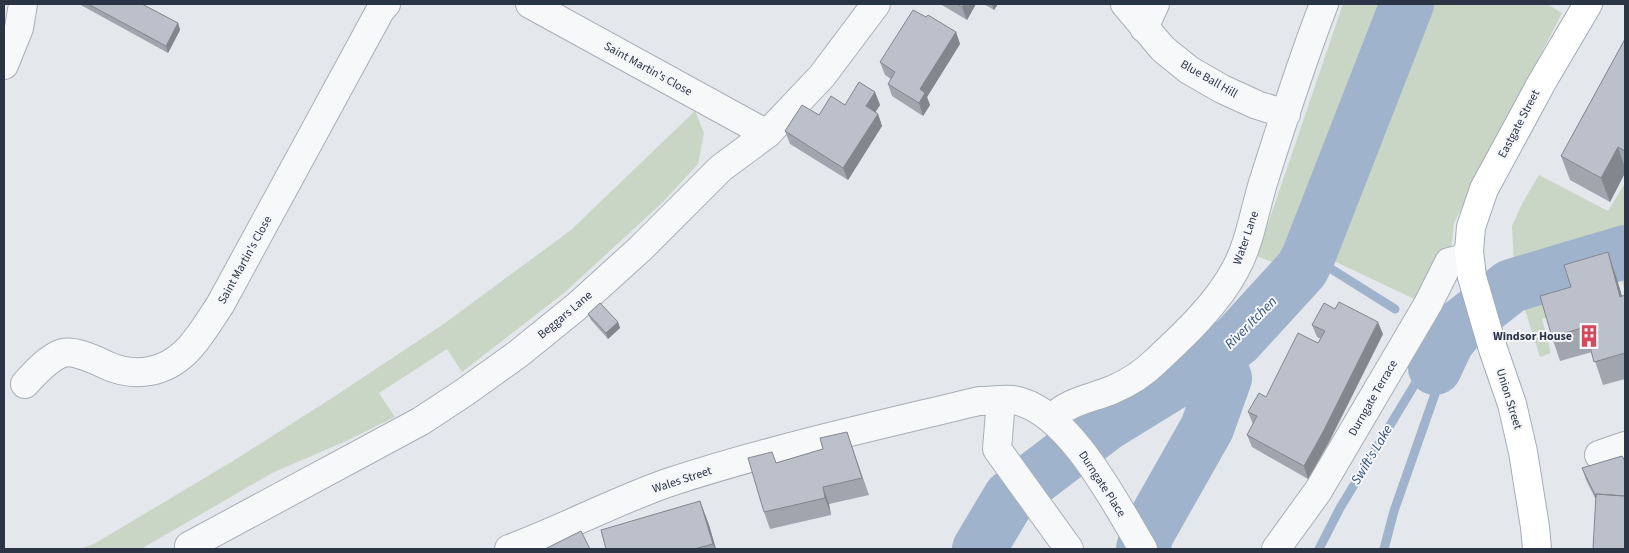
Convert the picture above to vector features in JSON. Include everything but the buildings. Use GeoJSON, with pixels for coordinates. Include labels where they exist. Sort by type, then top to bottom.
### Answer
{"type":"FeatureCollection","features":[{"type":"Feature","properties":{"kind":"main road","name":"Eastgate Street"},"geometry":{"type":"LineString","coordinates":[[1469,251],[1471,227],[1484,189],[1542,82],[1588,4]]}},
{"type":"Feature","properties":{"kind":"main road","name":"Union Street"},"geometry":{"type":"LineString","coordinates":[[1469,251],[1472,277],[1493,349],[1512,404],[1523,452],[1537,549]]}},
{"type":"Feature","properties":{"kind":"street"},"geometry":{"type":"LineString","coordinates":[[4,65],[19,28],[23,4]]}},
{"type":"Feature","properties":{"kind":"street","name":"Saint Martin's Close"},"geometry":{"type":"LineString","coordinates":[[25,384],[43,364],[63,353],[89,356],[117,370],[138,373],[155,370],[173,363],[188,350],[220,305],[380,11],[386,4]]}},
{"type":"Feature","properties":{"kind":"street","name":"Saint Martin's Close"},"geometry":{"type":"LineString","coordinates":[[530,4],[766,134]]}},
{"type":"Feature","properties":{"kind":"street","name":"Beggars Lane"},"geometry":{"type":"LineString","coordinates":[[189,546],[421,421],[518,354],[576,307],[640,249],[721,168],[766,134],[822,76],[876,4]]}},
{"type":"Feature","properties":{"kind":"street","name":"Blue Ball Hill"},"geometry":{"type":"LineString","coordinates":[[1125,4],[1163,49],[1189,70],[1222,89],[1257,105],[1286,114]]}},
{"type":"Feature","properties":{"kind":"street"},"geometry":{"type":"LineString","coordinates":[[1144,28],[1155,4]]}},
{"type":"Feature","properties":{"kind":"street","name":"Water Lane"},"geometry":{"type":"LineString","coordinates":[[1054,422],[1058,412],[1069,405],[1112,390],[1155,363],[1225,287],[1236,268],[1248,238],[1262,185],[1307,48],[1324,4]]}},
{"type":"Feature","properties":{"kind":"street","name":"Durngate Terrace"},"geometry":{"type":"LineString","coordinates":[[1276,549],[1318,491],[1428,304],[1449,262],[1461,259],[1469,251]]}},
{"type":"Feature","properties":{"kind":"street"},"geometry":{"type":"LineString","coordinates":[[1001,400],[997,450],[1069,549]]}},
{"type":"Feature","properties":{"kind":"street","name":"Durngate Place"},"geometry":{"type":"LineString","coordinates":[[862,430],[979,401],[1013,400],[1021,402],[1040,411],[1073,441],[1096,471],[1143,549]]}},
{"type":"Feature","properties":{"kind":"street","name":"Wales Street"},"geometry":{"type":"LineString","coordinates":[[509,549],[540,538],[594,513],[669,483],[753,457],[862,430]]}},
{"type":"Feature","properties":{"kind":"street"},"geometry":{"type":"LineString","coordinates":[[1600,455],[1625,446]]}},
{"type":"Feature","properties":{"kind":"green space"},"geometry":{"type":"Polygon","coordinates":[[[1343,4],[1389,4],[1292,270],[1257,256],[1343,4]]]}},
{"type":"Feature","properties":{"kind":"green space"},"geometry":{"type":"Polygon","coordinates":[[[1433,4],[1547,4],[1562,13],[1454,223],[1444,313],[1317,253],[1433,4]]]}},
{"type":"Feature","properties":{"kind":"green space"},"geometry":{"type":"Polygon","coordinates":[[[695,111],[704,133],[698,164],[663,202],[564,293],[462,372],[447,349],[379,393],[395,417],[346,441],[272,473],[141,549],[79,549],[94,544],[233,461],[445,323],[571,230],[695,111]]]}},
{"type":"Feature","properties":{"kind":"green space"},"geometry":{"type":"Polygon","coordinates":[[[1539,175],[1608,211],[1625,183],[1625,291],[1620,276],[1566,286],[1572,309],[1542,319],[1551,353],[1540,357],[1518,288],[1514,265],[1512,226],[1523,202],[1539,175]]]}},
{"type":"Feature","properties":{"kind":"water"},"geometry":{"type":"Polygon","coordinates":[[[1006,476],[1030,506],[1020,531],[1001,549],[953,549],[988,531],[1006,476]]]}},
{"type":"Feature","properties":{"kind":"waterway","name":"River Itchen"},"geometry":{"type":"LineString","coordinates":[[979,549],[1010,497],[1106,424],[1215,357],[1237,340],[1302,269],[1407,4]]}},
{"type":"Feature","properties":{"kind":"waterway","name":"Swift's Lake"},"geometry":{"type":"LineString","coordinates":[[1435,368],[1447,342],[1459,327],[1511,286],[1625,252]]}},
{"type":"Feature","properties":{"kind":"waterway"},"geometry":{"type":"LineString","coordinates":[[1309,255],[1395,309]]}},
{"type":"Feature","properties":{"kind":"waterway"},"geometry":{"type":"LineString","coordinates":[[1437,336],[1447,342]]}},
{"type":"Feature","properties":{"kind":"waterway"},"geometry":{"type":"LineString","coordinates":[[1143,549],[1147,534],[1207,428],[1225,378],[1215,357]]}},
{"type":"Feature","properties":{"kind":"waterway","name":"Swift's Lake"},"geometry":{"type":"LineString","coordinates":[[1319,549],[1340,508],[1418,379],[1435,368]]}},
{"type":"Feature","properties":{"kind":"waterway"},"geometry":{"type":"LineString","coordinates":[[1384,549],[1394,511],[1435,394],[1435,368]]}},
{"type":"Feature","properties":{"kind":"place","name":"Windsor House"},"geometry":{"type":"Point","coordinates":[1589,336]}}]}
